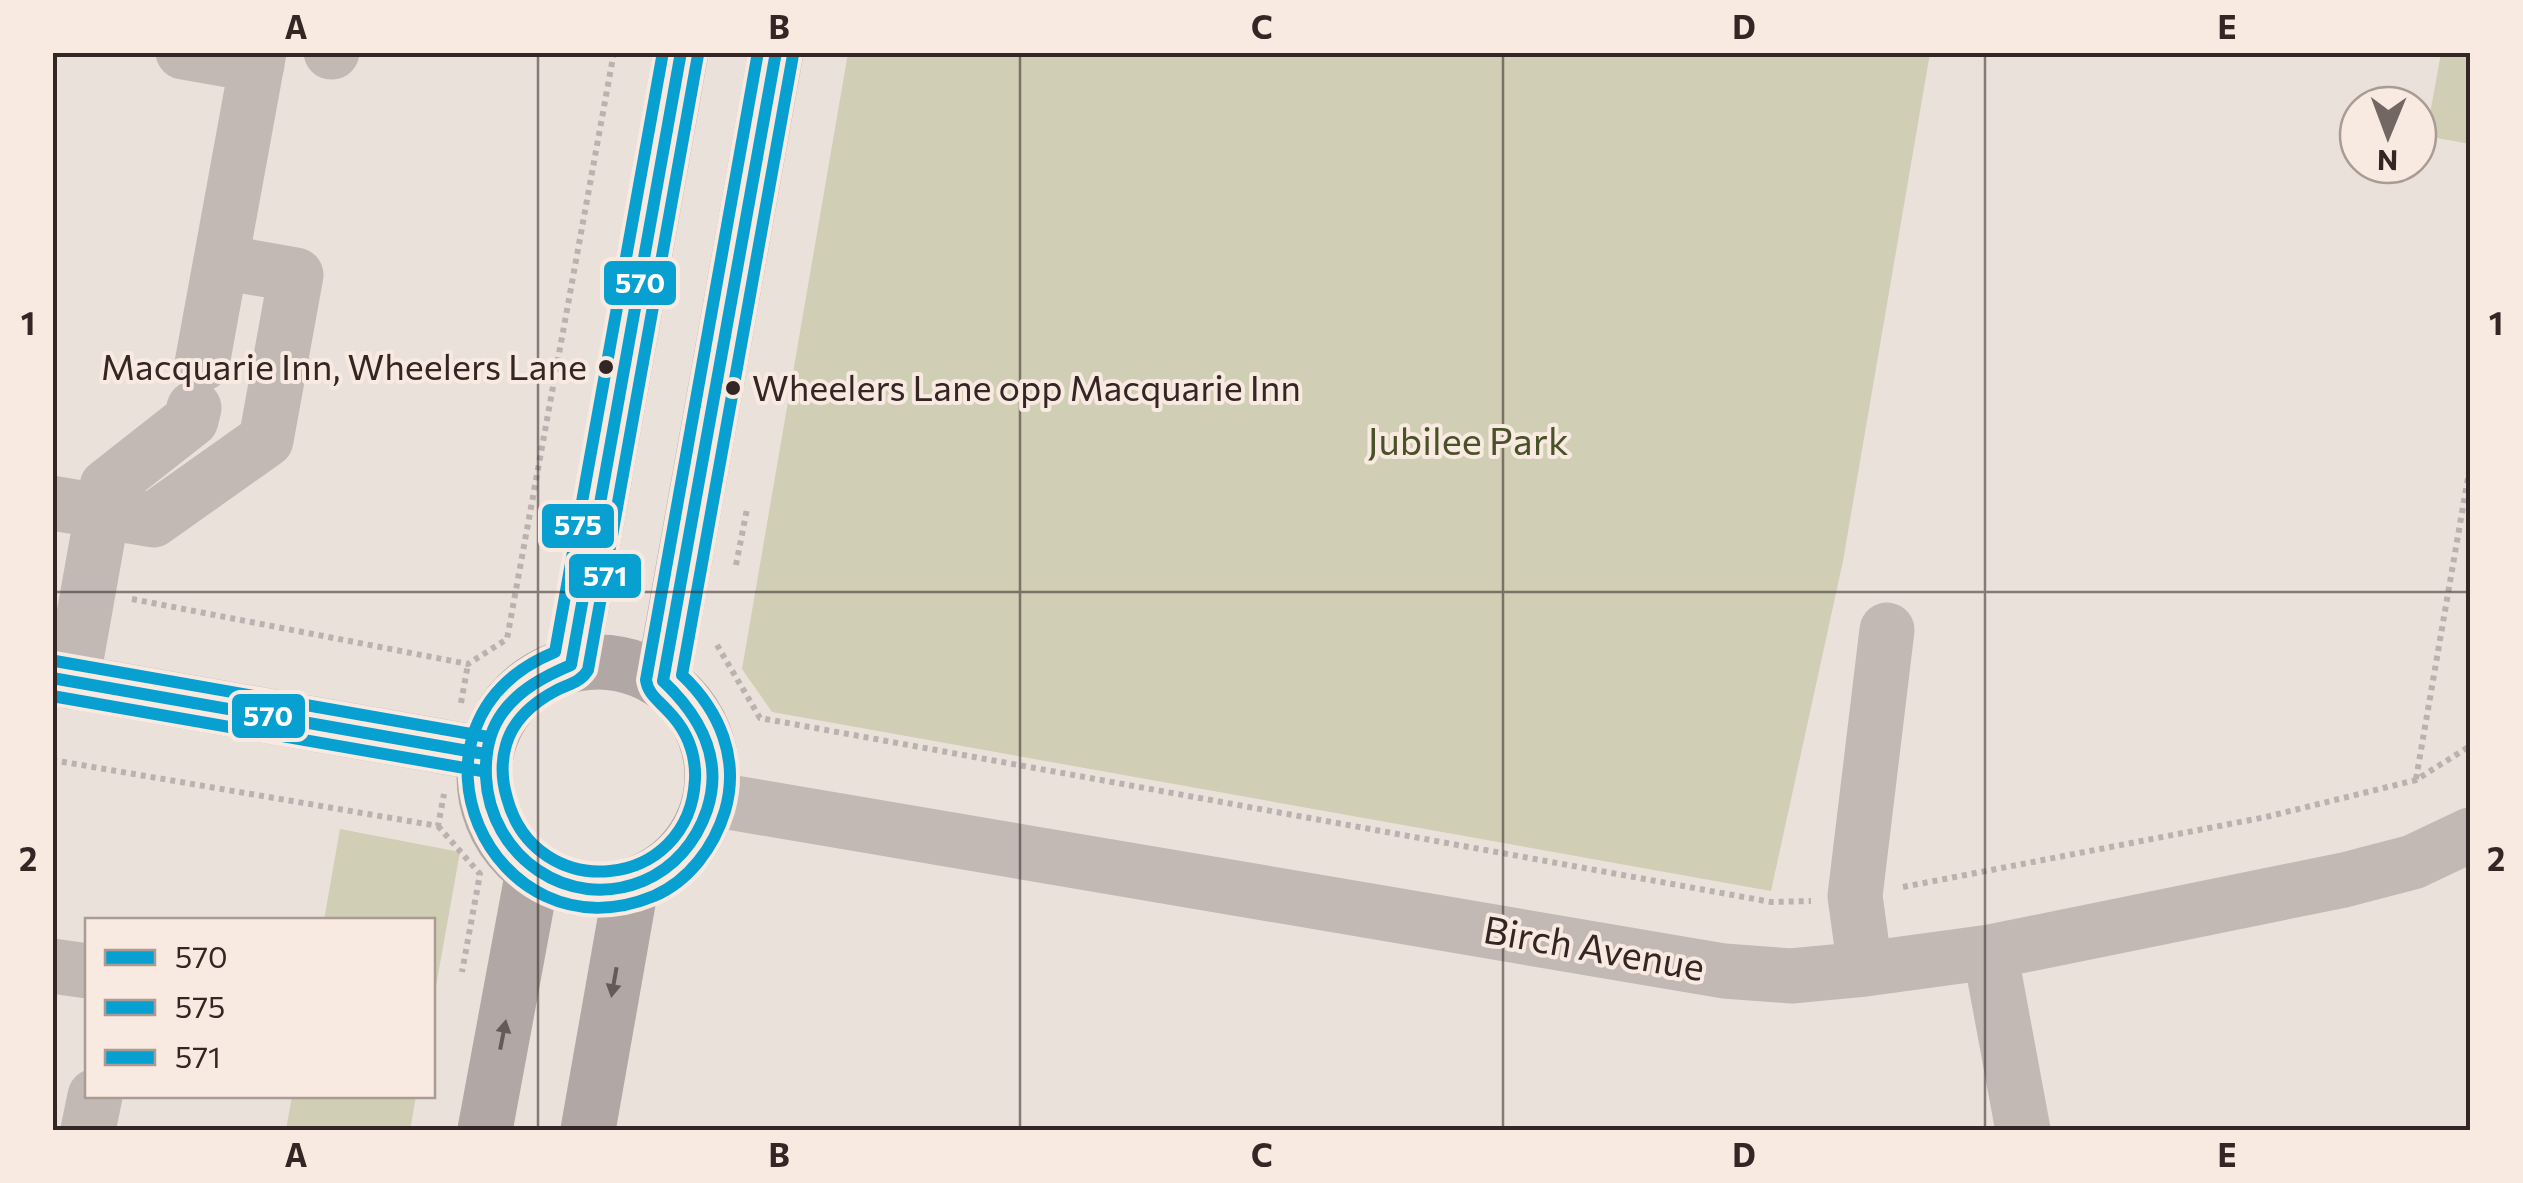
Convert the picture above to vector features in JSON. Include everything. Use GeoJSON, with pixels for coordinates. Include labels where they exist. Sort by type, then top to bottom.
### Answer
{"type":"FeatureCollection","features":[{"type":"Feature","properties":{"kind":"main road"},"geometry":{"type":"LineString","coordinates":[[571,664],[681,52]]}},
{"type":"Feature","properties":{"kind":"main road"},"geometry":{"type":"LineString","coordinates":[[664,681],[776,52]]}},
{"type":"Feature","properties":{"kind":"main road"},"geometry":{"type":"LineString","coordinates":[[603,661],[634,667],[664,681],[688,704],[705,732],[713,765],[711,799],[701,828],[684,853],[660,873],[631,886],[600,890],[568,886],[533,870],[512,851],[494,823],[469,752],[519,693],[544,675],[571,664],[603,661]]}},
{"type":"Feature","properties":{"kind":"main road"},"geometry":{"type":"LineString","coordinates":[[485,1130],[533,870]]}},
{"type":"Feature","properties":{"kind":"main road"},"geometry":{"type":"LineString","coordinates":[[588,1130],[631,886]]}},
{"type":"Feature","properties":{"kind":"street"},"geometry":{"type":"LineString","coordinates":[[77,507],[191,420],[258,59],[183,52]]}},
{"type":"Feature","properties":{"kind":"street"},"geometry":{"type":"LineString","coordinates":[[77,507],[153,520],[266,440],[296,275],[222,262]]}},
{"type":"Feature","properties":{"kind":"street"},"geometry":{"type":"LineString","coordinates":[[77,507],[88,591],[62,680],[469,752]]}},
{"type":"Feature","properties":{"kind":"street"},"geometry":{"type":"LineString","coordinates":[[1865,970],[1854,896],[1887,630]]}},
{"type":"Feature","properties":{"kind":"street","name":"Birch Avenue"},"geometry":{"type":"LineString","coordinates":[[711,799],[1724,971],[1791,976],[1990,952],[2344,880],[2413,862],[2470,835]]}},
{"type":"Feature","properties":{"kind":"street"},"geometry":{"type":"LineString","coordinates":[[1990,952],[2023,1130]]}},
{"type":"Feature","properties":{"kind":"street"},"geometry":{"type":"LineString","coordinates":[[52,966],[85,972]]}},
{"type":"Feature","properties":{"kind":"street"},"geometry":{"type":"LineString","coordinates":[[88,1130],[95,1098]]}},
{"type":"Feature","properties":{"kind":"path"},"geometry":{"type":"LineString","coordinates":[[88,591],[468,664],[507,639],[614,52]]}},
{"type":"Feature","properties":{"kind":"path"},"geometry":{"type":"LineString","coordinates":[[2416,780],[2470,466]]}},
{"type":"Feature","properties":{"kind":"path"},"geometry":{"type":"LineString","coordinates":[[732,575],[748,499]]}},
{"type":"Feature","properties":{"kind":"path"},"geometry":{"type":"LineString","coordinates":[[720,628],[717,646],[760,718],[1771,902],[1854,896],[2266,817],[2416,780],[2470,746]]}},
{"type":"Feature","properties":{"kind":"path"},"geometry":{"type":"LineString","coordinates":[[438,826],[469,752],[468,664]]}},
{"type":"Feature","properties":{"kind":"path"},"geometry":{"type":"LineString","coordinates":[[52,760],[438,826],[480,874],[460,980]]}},
{"type":"Feature","properties":{"kind":"green space","name":"Jubilee Park"},"geometry":{"type":"Polygon","coordinates":[[[848,53],[1930,53],[1843,561],[1771,891],[772,712],[742,669],[848,53]]]}},
{"type":"Feature","properties":{"kind":"green space"},"geometry":{"type":"Polygon","coordinates":[[[2441,53],[2470,53],[2470,144],[2438,138],[2435,85],[2441,53]]]}},
{"type":"Feature","properties":{"kind":"green space"},"geometry":{"type":"Polygon","coordinates":[[[340,829],[460,852],[435,992],[435,918],[324,918],[340,829]]]}},
{"type":"Feature","properties":{"kind":"green space"},"geometry":{"type":"Polygon","coordinates":[[[292,1098],[416,1098],[410,1130],[286,1130],[292,1098]]]}},
{"type":"Feature","properties":{"kind":"transit line","name":"575"},"geometry":{"type":"LineString","coordinates":[[663,52],[555,652],[503,686],[475,730],[468,778],[479,826],[506,867],[546,896],[596,908],[667,890],[707,850],[725,811],[730,773],[723,737],[707,704],[682,675],[793,55]]}},
{"type":"Feature","properties":{"kind":"transit line","name":"570"},"geometry":{"type":"LineString","coordinates":[[663,681],[698,723],[710,756],[712,791],[690,843],[654,876],[615,889],[587,889],[561,883],[538,870],[518,853],[502,831],[491,805],[487,752],[494,727],[517,696],[571,665],[681,52]]}},
{"type":"Feature","properties":{"kind":"transit line","name":"571"},"geometry":{"type":"LineString","coordinates":[[698,55],[588,670],[526,713],[509,736],[503,758],[507,798],[523,833],[548,856],[578,869],[610,871],[641,863],[668,844],[687,816],[695,779],[692,750],[674,717],[651,693],[646,680],[758,52]]}},
{"type":"Feature","properties":{"kind":"transit line","name":"570"},"geometry":{"type":"LineString","coordinates":[[663,681],[776,52]]}},
{"type":"Feature","properties":{"kind":"transit line","name":"571"},"geometry":{"type":"LineString","coordinates":[[55,661],[488,737]]}},
{"type":"Feature","properties":{"kind":"transit line","name":"570"},"geometry":{"type":"LineString","coordinates":[[52,678],[485,754]]}},
{"type":"Feature","properties":{"kind":"transit line","name":"575"},"geometry":{"type":"LineString","coordinates":[[52,696],[482,771]]}},
{"type":"Feature","properties":{"kind":"place","name":"Macquarie Inn, Wheelers Lane"},"geometry":{"type":"Point","coordinates":[606,367]}},
{"type":"Feature","properties":{"kind":"place","name":"Wheelers Lane opp Macquarie Inn"},"geometry":{"type":"Point","coordinates":[733,388]}}]}
